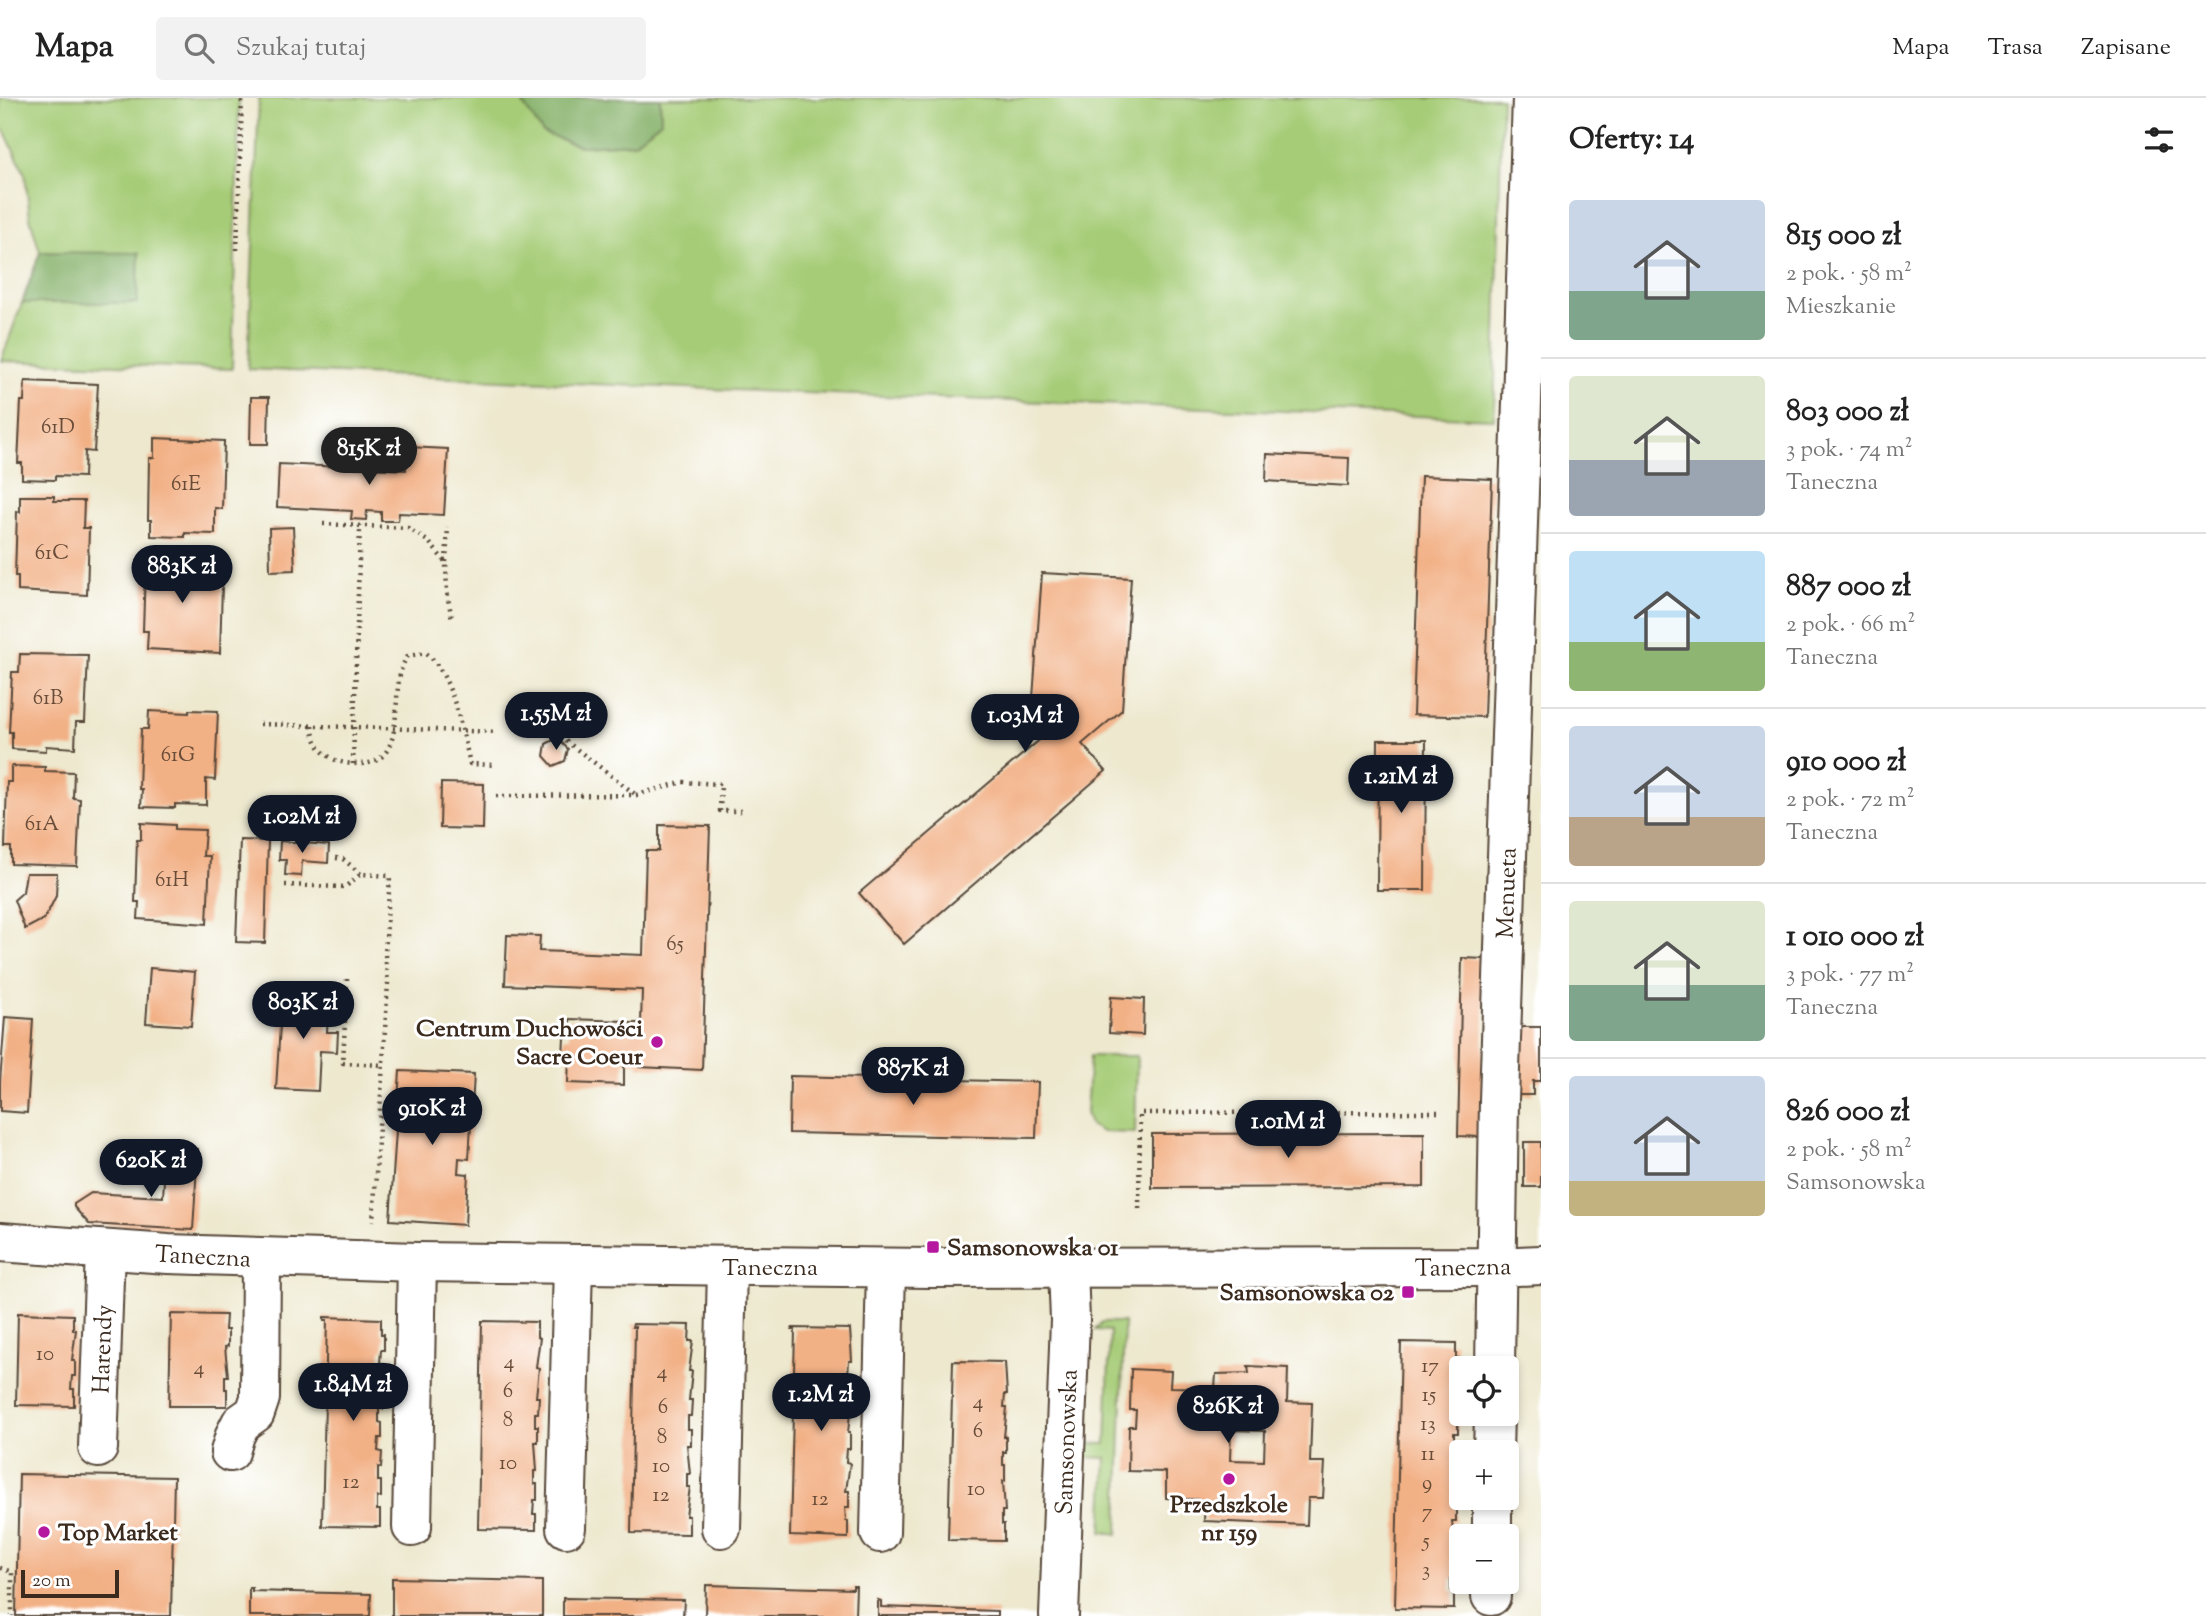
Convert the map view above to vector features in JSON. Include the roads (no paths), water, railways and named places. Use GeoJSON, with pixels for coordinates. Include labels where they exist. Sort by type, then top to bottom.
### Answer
{"type":"FeatureCollection","features":[{"type":"Feature","properties":{"kind":"street","name":"Menueta"},"geometry":{"type":"LineString","coordinates":[[1495,1356],[1500,1086],[1532,98]]}},
{"type":"Feature","properties":{"kind":"street","name":"Taneczna"},"geometry":{"type":"LineString","coordinates":[[0,1242],[261,1259],[573,1265],[1068,1269],[1541,1265]]}},
{"type":"Feature","properties":{"kind":"street","name":"Harendy"},"geometry":{"type":"LineString","coordinates":[[98,1448],[105,1250]]}},
{"type":"Feature","properties":{"kind":"street"},"geometry":{"type":"LineString","coordinates":[[230,1452],[234,1435],[241,1423],[255,1413],[260,1398],[261,1259]]}},
{"type":"Feature","properties":{"kind":"street"},"geometry":{"type":"LineString","coordinates":[[412,1527],[417,1262]]}},
{"type":"Feature","properties":{"kind":"street"},"geometry":{"type":"LineString","coordinates":[[566,1528],[573,1265]]}},
{"type":"Feature","properties":{"kind":"street"},"geometry":{"type":"LineString","coordinates":[[721,1528],[727,1267]]}},
{"type":"Feature","properties":{"kind":"street"},"geometry":{"type":"LineString","coordinates":[[880,1534],[886,1268]]}},
{"type":"Feature","properties":{"kind":"street","name":"Samsonowska"},"geometry":{"type":"LineString","coordinates":[[1059,1616],[1070,1320],[1068,1269]]}},
{"type":"Feature","properties":{"kind":"place","name":"Centrum Duchowości Sacre Coeur"},"geometry":{"type":"Point","coordinates":[657,1042]}},
{"type":"Feature","properties":{"kind":"place","name":"Samsonowska 01"},"geometry":{"type":"Point","coordinates":[933,1247]}},
{"type":"Feature","properties":{"kind":"place","name":"Samsonowska 02"},"geometry":{"type":"Point","coordinates":[1408,1292]}},
{"type":"Feature","properties":{"kind":"place","name":"Przedszkole nr 159"},"geometry":{"type":"Point","coordinates":[1229,1479]}},
{"type":"Feature","properties":{"kind":"place","name":"Top Market"},"geometry":{"type":"Point","coordinates":[44,1532]}}]}
